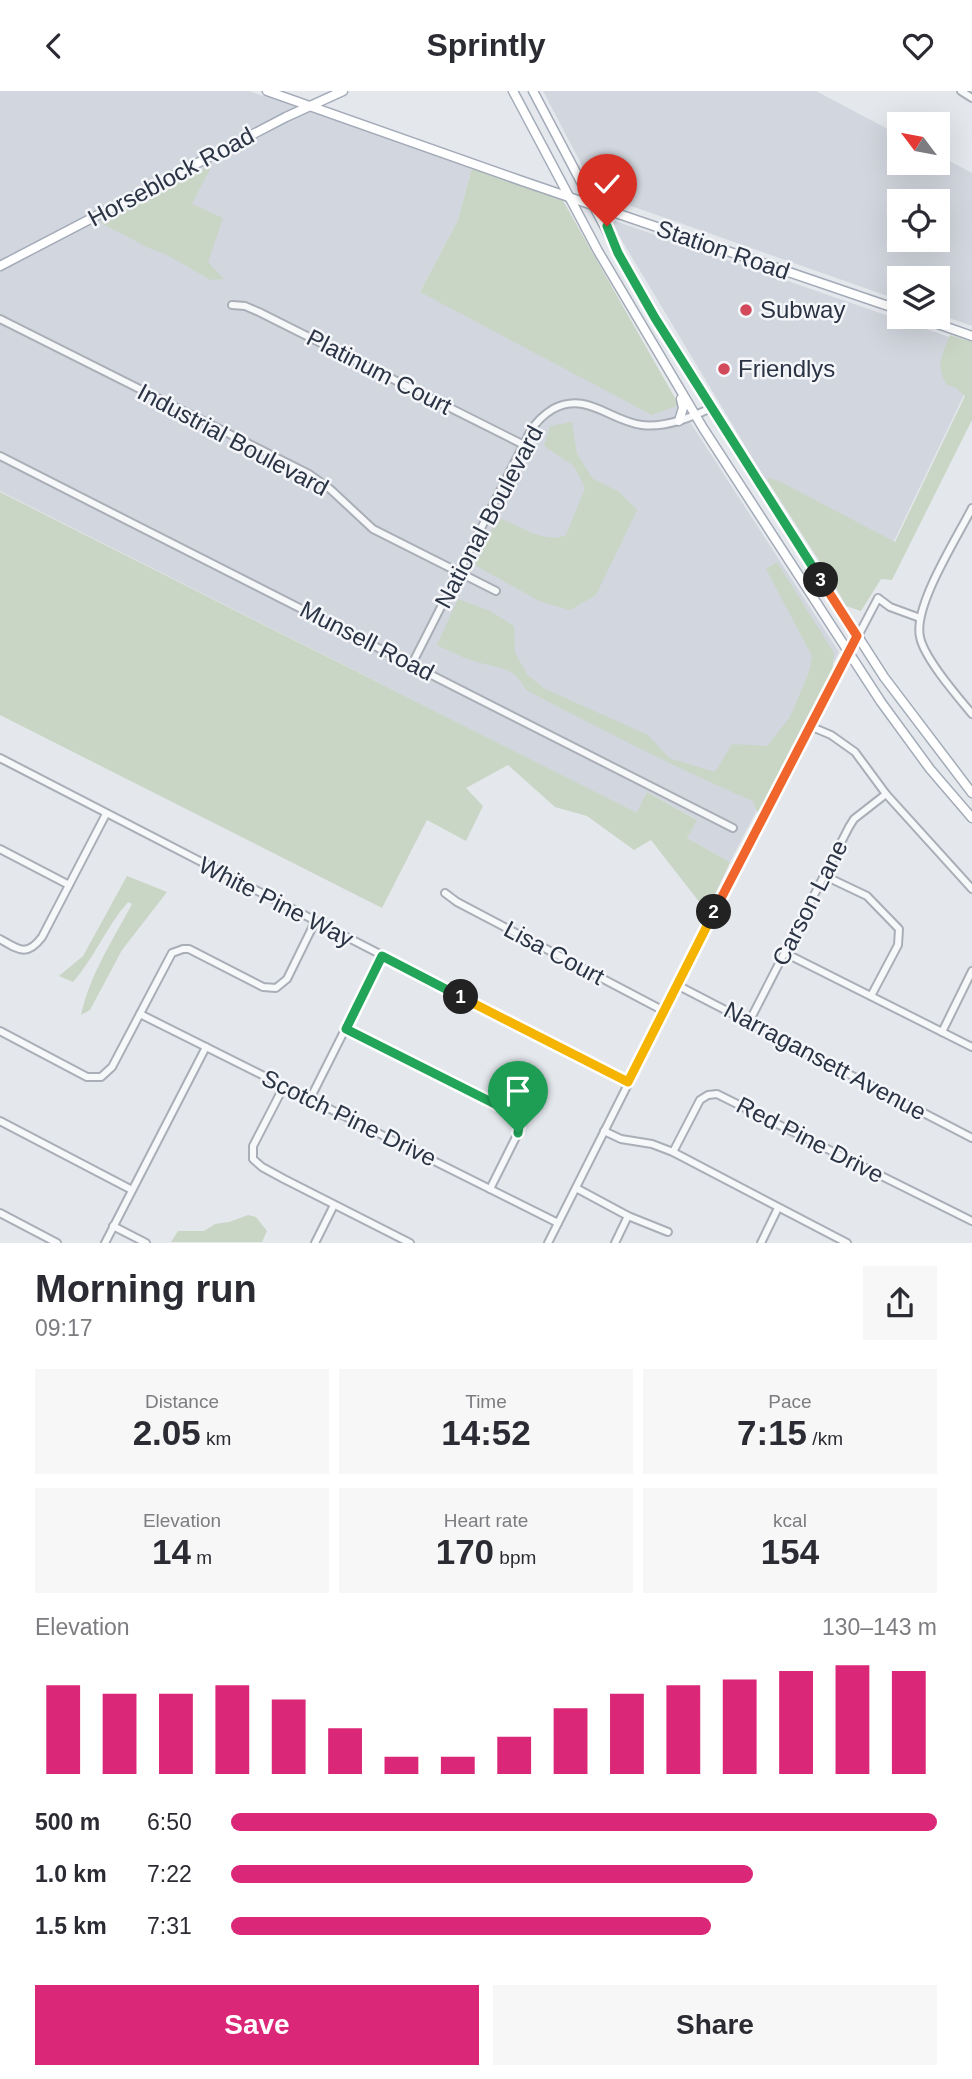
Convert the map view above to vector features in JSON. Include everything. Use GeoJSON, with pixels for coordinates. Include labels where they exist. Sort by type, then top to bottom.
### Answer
{"type":"FeatureCollection","features":[{"type":"Feature","properties":{"kind":"main road","name":"Station Road"},"geometry":{"type":"LineString","coordinates":[[267,91],[887,306]]}},
{"type":"Feature","properties":{"kind":"main road","name":"Horseblock Road"},"geometry":{"type":"LineString","coordinates":[[0,266],[343,91]]}},
{"type":"Feature","properties":{"kind":"main road"},"geometry":{"type":"LineString","coordinates":[[513,91],[616,284],[695,415],[848,654],[905,736],[972,818]]}},
{"type":"Feature","properties":{"kind":"main road"},"geometry":{"type":"LineString","coordinates":[[533,91],[628,271],[711,408],[857,636],[908,711],[972,793]]}},
{"type":"Feature","properties":{"kind":"main road"},"geometry":{"type":"LineString","coordinates":[[544,188],[554,179],[552,164]]}},
{"type":"Feature","properties":{"kind":"main road"},"geometry":{"type":"LineString","coordinates":[[618,213],[610,218],[607,226],[618,253]]}},
{"type":"Feature","properties":{"kind":"main road"},"geometry":{"type":"LineString","coordinates":[[950,328],[972,336]]}},
{"type":"Feature","properties":{"kind":"main road"},"geometry":{"type":"LineString","coordinates":[[672,377],[683,405],[679,421]]}},
{"type":"Feature","properties":{"kind":"street"},"geometry":{"type":"LineString","coordinates":[[961,91],[972,98]]}},
{"type":"Feature","properties":{"kind":"street","name":"Platinum Court"},"geometry":{"type":"LineString","coordinates":[[232,305],[245,306],[259,312],[524,445]]}},
{"type":"Feature","properties":{"kind":"street","name":"Industrial Boulevard"},"geometry":{"type":"LineString","coordinates":[[0,319],[309,474],[330,489],[373,529],[496,591]]}},
{"type":"Feature","properties":{"kind":"street","name":"National Boulevard"},"geometry":{"type":"LineString","coordinates":[[412,664],[524,445],[541,418],[555,409],[572,404],[593,405],[638,425],[654,426],[679,421],[711,408]]}},
{"type":"Feature","properties":{"kind":"street","name":"Munsell Road"},"geometry":{"type":"LineString","coordinates":[[0,456],[733,828]]}},
{"type":"Feature","properties":{"kind":"street"},"geometry":{"type":"LineString","coordinates":[[972,508],[922,606],[919,636],[922,645],[972,714]]}},
{"type":"Feature","properties":{"kind":"street"},"geometry":{"type":"LineString","coordinates":[[548,1243],[663,1011],[878,598],[890,607],[920,618]]}},
{"type":"Feature","properties":{"kind":"street"},"geometry":{"type":"LineString","coordinates":[[812,727],[831,735],[856,752],[886,794],[972,889]]}},
{"type":"Feature","properties":{"kind":"street","name":"White Pine Way"},"geometry":{"type":"LineString","coordinates":[[0,758],[628,1082]]}},
{"type":"Feature","properties":{"kind":"street","name":"Carson Lane"},"geometry":{"type":"LineString","coordinates":[[748,1024],[854,819],[886,794]]}},
{"type":"Feature","properties":{"kind":"street"},"geometry":{"type":"LineString","coordinates":[[0,939],[22,950],[30,950],[35,946],[106,814]]}},
{"type":"Feature","properties":{"kind":"street"},"geometry":{"type":"LineString","coordinates":[[0,849],[69,885]]}},
{"type":"Feature","properties":{"kind":"street"},"geometry":{"type":"LineString","coordinates":[[825,876],[867,896],[899,929],[898,945],[871,996]]}},
{"type":"Feature","properties":{"kind":"street","name":"Lisa Court"},"geometry":{"type":"LineString","coordinates":[[445,893],[457,902],[663,1011]]}},
{"type":"Feature","properties":{"kind":"street"},"geometry":{"type":"LineString","coordinates":[[0,1031],[87,1077],[101,1077],[112,1067],[172,953],[183,949],[263,987],[276,988],[286,979],[315,922]]}},
{"type":"Feature","properties":{"kind":"street"},"geometry":{"type":"LineString","coordinates":[[785,953],[972,1047]]}},
{"type":"Feature","properties":{"kind":"street"},"geometry":{"type":"LineString","coordinates":[[310,1099],[382,956]]}},
{"type":"Feature","properties":{"kind":"street"},"geometry":{"type":"LineString","coordinates":[[942,1032],[972,971]]}},
{"type":"Feature","properties":{"kind":"street","name":"Narragansett Avenue"},"geometry":{"type":"LineString","coordinates":[[677,985],[972,1139]]}},
{"type":"Feature","properties":{"kind":"street","name":"Scotch Pine Drive"},"geometry":{"type":"LineString","coordinates":[[140,1014],[558,1223]]}},
{"type":"Feature","properties":{"kind":"street"},"geometry":{"type":"LineString","coordinates":[[346,1029],[513,1113],[519,1125],[518,1133],[490,1189]]}},
{"type":"Feature","properties":{"kind":"street"},"geometry":{"type":"LineString","coordinates":[[104,1243],[206,1047]]}},
{"type":"Feature","properties":{"kind":"street"},"geometry":{"type":"LineString","coordinates":[[284,1086],[253,1146],[253,1159],[262,1167],[410,1243]]}},
{"type":"Feature","properties":{"kind":"street","name":"Red Pine Drive"},"geometry":{"type":"LineString","coordinates":[[673,1152],[700,1100],[717,1094],[972,1221]]}},
{"type":"Feature","properties":{"kind":"street"},"geometry":{"type":"LineString","coordinates":[[0,1121],[132,1190]]}},
{"type":"Feature","properties":{"kind":"street"},"geometry":{"type":"LineString","coordinates":[[604,1131],[621,1139],[652,1144],[673,1152],[848,1243]]}},
{"type":"Feature","properties":{"kind":"street"},"geometry":{"type":"LineString","coordinates":[[576,1188],[628,1216],[668,1232]]}},
{"type":"Feature","properties":{"kind":"street"},"geometry":{"type":"LineString","coordinates":[[315,1243],[334,1205]]}},
{"type":"Feature","properties":{"kind":"street"},"geometry":{"type":"LineString","coordinates":[[761,1243],[778,1208]]}},
{"type":"Feature","properties":{"kind":"street"},"geometry":{"type":"LineString","coordinates":[[0,1213],[57,1243]]}},
{"type":"Feature","properties":{"kind":"street"},"geometry":{"type":"LineString","coordinates":[[615,1243],[628,1216]]}},
{"type":"Feature","properties":{"kind":"street"},"geometry":{"type":"LineString","coordinates":[[113,1226],[146,1243]]}},
{"type":"Feature","properties":{"kind":"shaded area"},"geometry":{"type":"Polygon","coordinates":[[[0,91],[249,91],[472,168],[458,220],[420,292],[679,405],[839,652],[730,862],[687,838],[696,819],[647,792],[638,814],[0,491],[0,91]]]}},
{"type":"Feature","properties":{"kind":"shaded area"},"geometry":{"type":"Polygon","coordinates":[[[543,91],[816,91],[887,129],[887,175],[950,175],[950,161],[972,173],[972,326],[950,318],[950,266],[887,266],[887,296],[597,194],[543,91]]]}},
{"type":"Feature","properties":{"kind":"shaded area"},"geometry":{"type":"Polygon","coordinates":[[[615,221],[887,315],[887,329],[926,329],[972,345],[972,378],[892,545],[765,479],[612,224],[615,221]]]}},
{"type":"Feature","properties":{"kind":"green space"},"geometry":{"type":"Polygon","coordinates":[[[212,165],[192,204],[223,218],[208,262],[224,279],[211,280],[99,222],[212,165]]]}},
{"type":"Feature","properties":{"kind":"green space"},"geometry":{"type":"Polygon","coordinates":[[[472,168],[562,199],[679,405],[652,415],[420,292],[458,220],[472,168]]]}},
{"type":"Feature","properties":{"kind":"green space"},"geometry":{"type":"Polygon","coordinates":[[[950,335],[972,342],[972,420],[892,580],[881,579],[861,611],[846,606],[767,480],[770,478],[779,481],[895,542],[965,396],[956,388],[947,385],[941,372],[941,360],[950,335]]]}},
{"type":"Feature","properties":{"kind":"green space"},"geometry":{"type":"Polygon","coordinates":[[[572,422],[577,454],[593,479],[619,492],[637,510],[596,595],[570,610],[539,601],[475,565],[494,525],[502,519],[542,536],[566,535],[585,488],[574,466],[544,446],[550,426],[572,422]]]}},
{"type":"Feature","properties":{"kind":"green space"},"geometry":{"type":"Polygon","coordinates":[[[0,492],[637,813],[647,792],[697,820],[687,838],[730,862],[707,912],[651,840],[634,850],[587,816],[555,807],[508,765],[466,788],[483,806],[466,841],[427,820],[382,908],[0,715],[0,492]]]}},
{"type":"Feature","properties":{"kind":"green space"},"geometry":{"type":"Polygon","coordinates":[[[777,562],[834,653],[832,674],[759,816],[753,801],[667,762],[526,690],[516,676],[504,669],[455,654],[437,645],[458,599],[490,611],[514,626],[515,653],[527,674],[543,688],[648,735],[669,758],[715,772],[732,744],[767,746],[790,717],[809,672],[812,656],[766,569],[777,562]]]}},
{"type":"Feature","properties":{"kind":"green space"},"geometry":{"type":"Polygon","coordinates":[[[127,876],[167,892],[122,950],[90,1010],[81,1015],[96,971],[132,904],[128,902],[120,912],[73,982],[59,976],[83,956],[127,876]]]}},
{"type":"Feature","properties":{"kind":"green space"},"geometry":{"type":"Polygon","coordinates":[[[248,1215],[256,1217],[267,1231],[262,1242],[171,1242],[178,1231],[204,1231],[215,1224],[248,1215]]]}},
{"type":"Feature","properties":{"kind":"place","name":"Subway"},"geometry":{"type":"Point","coordinates":[746,310]}},
{"type":"Feature","properties":{"kind":"place","name":"Friendlys"},"geometry":{"type":"Point","coordinates":[724,369]}},
{"type":"Feature","properties":{"kind":"route"},"geometry":{"type":"LineString","coordinates":[[518,1133],[519,1125],[513,1113],[346,1029],[382,956],[628,1082],[857,636],[669,341],[618,253],[607,226]]}}]}
